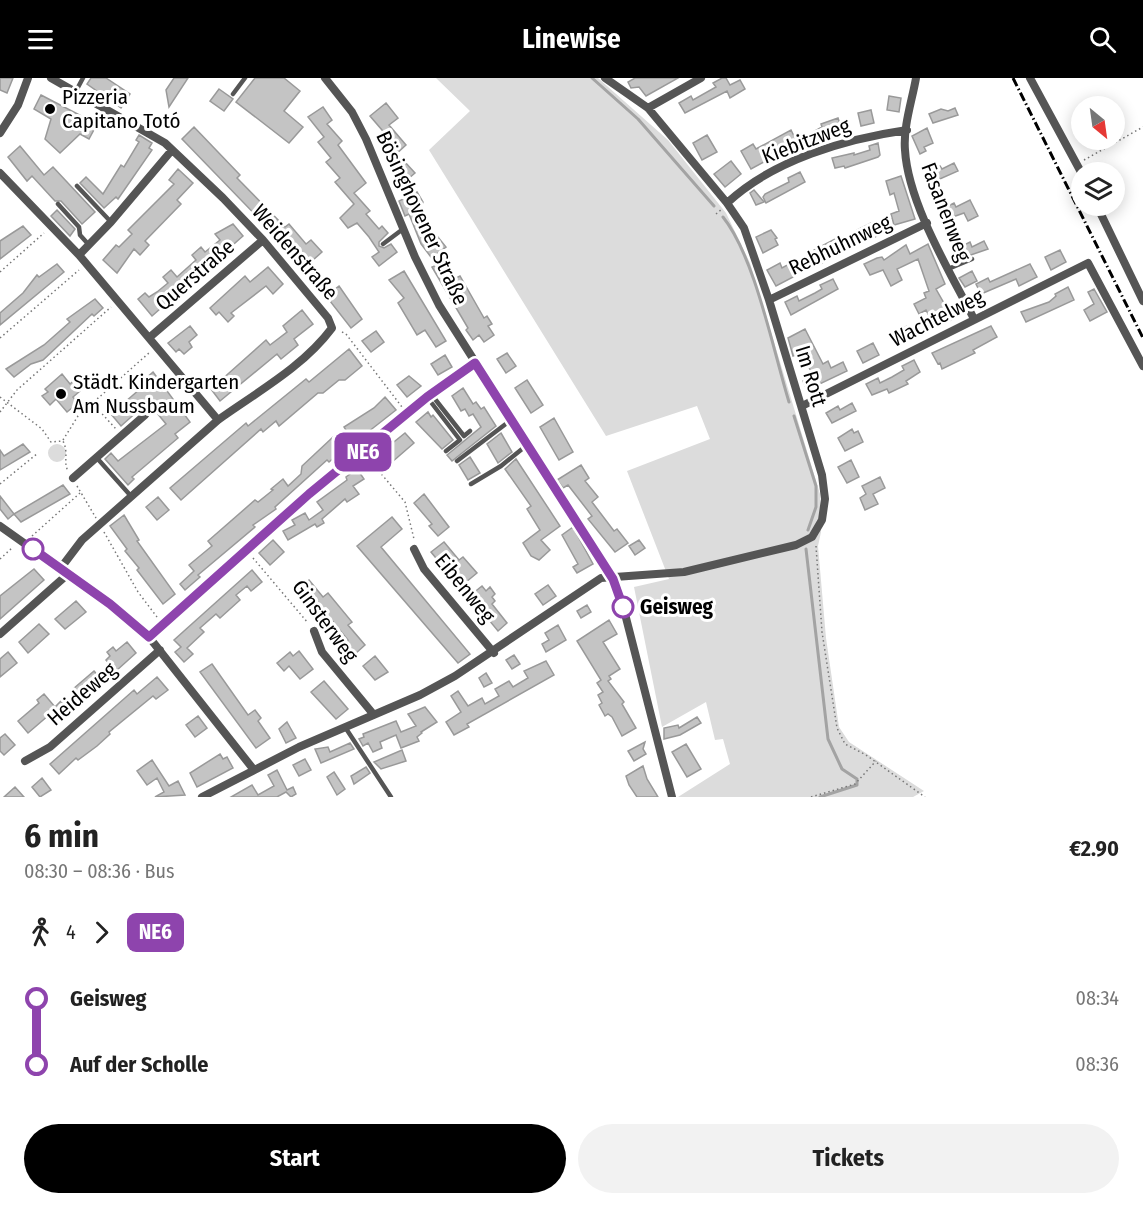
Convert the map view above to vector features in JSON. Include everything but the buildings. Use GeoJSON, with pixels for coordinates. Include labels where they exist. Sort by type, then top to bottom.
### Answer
{"type":"FeatureCollection","features":[{"type":"Feature","properties":{"kind":"street"},"geometry":{"type":"LineString","coordinates":[[0,133],[18,105],[28,78]]}},
{"type":"Feature","properties":{"kind":"street","name":"Weidenstraße"},"geometry":{"type":"LineString","coordinates":[[51,78],[155,137],[172,150],[263,240],[311,296],[328,318],[332,328],[322,342],[279,378],[218,420],[130,495],[82,540],[60,569]]}},
{"type":"Feature","properties":{"kind":"street","name":"Bösinghovener Straße"},"geometry":{"type":"LineString","coordinates":[[325,78],[352,111],[366,139],[403,230],[439,305],[613,579],[624,610],[672,797]]}},
{"type":"Feature","properties":{"kind":"street","name":"Im Rott"},"geometry":{"type":"LineString","coordinates":[[605,78],[648,108],[727,203],[744,228],[769,300],[822,476],[825,499],[822,520],[812,537]]}},
{"type":"Feature","properties":{"kind":"street"},"geometry":{"type":"LineString","coordinates":[[648,108],[701,78]]}},
{"type":"Feature","properties":{"kind":"street","name":"Fasanenweg"},"geometry":{"type":"LineString","coordinates":[[916,78],[906,130],[905,150],[909,172],[927,223],[974,319]]}},
{"type":"Feature","properties":{"kind":"street"},"geometry":{"type":"LineString","coordinates":[[1030,78],[1076,162]]}},
{"type":"Feature","properties":{"kind":"street","name":"Kiebitzweg"},"geometry":{"type":"LineString","coordinates":[[727,203],[760,177],[797,161],[855,140],[906,130]]}},
{"type":"Feature","properties":{"kind":"street"},"geometry":{"type":"LineString","coordinates":[[79,255],[111,222],[172,150]]}},
{"type":"Feature","properties":{"kind":"street"},"geometry":{"type":"LineString","coordinates":[[0,173],[79,255],[218,420]]}},
{"type":"Feature","properties":{"kind":"street"},"geometry":{"type":"LineString","coordinates":[[1101,216],[1143,301]]}},
{"type":"Feature","properties":{"kind":"street","name":"Rebhuhnweg"},"geometry":{"type":"LineString","coordinates":[[769,300],[927,223]]}},
{"type":"Feature","properties":{"kind":"street","name":"Querstraße"},"geometry":{"type":"LineString","coordinates":[[150,337],[263,240]]}},
{"type":"Feature","properties":{"kind":"street","name":"Wachtelweg"},"geometry":{"type":"LineString","coordinates":[[802,406],[1088,263],[1143,366]]}},
{"type":"Feature","properties":{"kind":"street"},"geometry":{"type":"LineString","coordinates":[[149,637],[246,550],[362,452],[429,396],[475,363]]}},
{"type":"Feature","properties":{"kind":"street"},"geometry":{"type":"LineString","coordinates":[[72,478],[145,415]]}},
{"type":"Feature","properties":{"kind":"street"},"geometry":{"type":"LineString","coordinates":[[0,526],[68,574],[149,637],[254,770]]}},
{"type":"Feature","properties":{"kind":"street"},"geometry":{"type":"LineString","coordinates":[[202,797],[345,727],[438,686],[494,652],[601,578],[613,579],[684,572],[796,545],[812,537]]}},
{"type":"Feature","properties":{"kind":"street","name":"Eibenweg"},"geometry":{"type":"LineString","coordinates":[[414,549],[424,569],[494,652]]}},
{"type":"Feature","properties":{"kind":"street"},"geometry":{"type":"LineString","coordinates":[[0,634],[68,574]]}},
{"type":"Feature","properties":{"kind":"street","name":"Ginsterweg"},"geometry":{"type":"LineString","coordinates":[[314,631],[322,652],[374,715]]}},
{"type":"Feature","properties":{"kind":"street","name":"Heideweg"},"geometry":{"type":"LineString","coordinates":[[25,761],[50,747],[160,650]]}},
{"type":"Feature","properties":{"kind":"lane"},"geometry":{"type":"LineString","coordinates":[[75,92],[83,78]]}},
{"type":"Feature","properties":{"kind":"lane"},"geometry":{"type":"LineString","coordinates":[[233,94],[245,78]]}},
{"type":"Feature","properties":{"kind":"lane"},"geometry":{"type":"LineString","coordinates":[[77,186],[111,222]]}},
{"type":"Feature","properties":{"kind":"lane"},"geometry":{"type":"LineString","coordinates":[[58,204],[79,227],[80,236],[89,245]]}},
{"type":"Feature","properties":{"kind":"lane"},"geometry":{"type":"LineString","coordinates":[[383,244],[403,230]]}},
{"type":"Feature","properties":{"kind":"lane"},"geometry":{"type":"LineString","coordinates":[[69,245],[80,236]]}},
{"type":"Feature","properties":{"kind":"lane"},"geometry":{"type":"LineString","coordinates":[[948,269],[972,259]]}},
{"type":"Feature","properties":{"kind":"lane"},"geometry":{"type":"LineString","coordinates":[[429,396],[464,436],[470,431]]}},
{"type":"Feature","properties":{"kind":"lane"},"geometry":{"type":"LineString","coordinates":[[429,396],[460,440],[446,450]]}},
{"type":"Feature","properties":{"kind":"lane"},"geometry":{"type":"LineString","coordinates":[[457,460],[511,420]]}},
{"type":"Feature","properties":{"kind":"lane"},"geometry":{"type":"LineString","coordinates":[[471,484],[501,466],[526,445]]}},
{"type":"Feature","properties":{"kind":"lane"},"geometry":{"type":"LineString","coordinates":[[96,457],[130,495]]}},
{"type":"Feature","properties":{"kind":"lane"},"geometry":{"type":"LineString","coordinates":[[345,727],[391,797]]}},
{"type":"Feature","properties":{"kind":"path"},"geometry":{"type":"LineString","coordinates":[[1081,162],[1143,127]]}},
{"type":"Feature","properties":{"kind":"path"},"geometry":{"type":"LineString","coordinates":[[0,272],[51,227]]}},
{"type":"Feature","properties":{"kind":"path"},"geometry":{"type":"LineString","coordinates":[[0,338],[86,263]]}},
{"type":"Feature","properties":{"kind":"path"},"geometry":{"type":"LineString","coordinates":[[0,412],[17,390],[119,301]]}},
{"type":"Feature","properties":{"kind":"path"},"geometry":{"type":"LineString","coordinates":[[332,328],[346,334],[408,414]]}},
{"type":"Feature","properties":{"kind":"path"},"geometry":{"type":"LineString","coordinates":[[63,441],[78,416],[158,346]]}},
{"type":"Feature","properties":{"kind":"path"},"geometry":{"type":"LineString","coordinates":[[0,397],[42,429],[51,442],[63,441]]}},
{"type":"Feature","properties":{"kind":"path"},"geometry":{"type":"LineString","coordinates":[[92,403],[121,435]]}},
{"type":"Feature","properties":{"kind":"path"},"geometry":{"type":"LineString","coordinates":[[63,441],[68,455],[65,465],[72,478],[138,592],[163,624]]}},
{"type":"Feature","properties":{"kind":"path","name":"Eibenweg"},"geometry":{"type":"LineString","coordinates":[[362,452],[405,502],[413,531],[414,549]]}},
{"type":"Feature","properties":{"kind":"path"},"geometry":{"type":"LineString","coordinates":[[0,484],[38,453]]}},
{"type":"Feature","properties":{"kind":"path"},"geometry":{"type":"LineString","coordinates":[[0,559],[81,492]]}},
{"type":"Feature","properties":{"kind":"path"},"geometry":{"type":"LineString","coordinates":[[812,537],[816,547],[822,632],[837,728],[845,744],[876,761],[925,797]]}},
{"type":"Feature","properties":{"kind":"path","name":"Ginsterweg"},"geometry":{"type":"LineString","coordinates":[[246,550],[314,631]]}},
{"type":"Feature","properties":{"kind":"path"},"geometry":{"type":"LineString","coordinates":[[811,797],[855,784],[876,761]]}},
{"type":"Feature","properties":{"kind":"shaded area"},"geometry":{"type":"Polygon","coordinates":[[[436,78],[598,78],[668,140],[726,213],[750,263],[820,494],[821,532],[818,546],[826,638],[839,727],[849,742],[924,791],[913,797],[678,797],[730,764],[723,739],[715,740],[706,702],[662,727],[634,587],[669,579],[627,471],[710,439],[697,406],[606,436],[429,150],[470,111],[436,78]]]}},
{"type":"Feature","properties":{"kind":"shaded area"},"geometry":{"type":"Polygon","coordinates":[[[57,444],[65,449],[66,453],[61,461],[57,462],[49,457],[48,453],[53,445],[57,444]]]}},
{"type":"Feature","properties":{"kind":"waterway"},"geometry":{"type":"LineString","coordinates":[[592,78],[638,119],[714,206]]}},
{"type":"Feature","properties":{"kind":"waterway"},"geometry":{"type":"LineString","coordinates":[[723,217],[745,255],[754,279],[789,402]]}},
{"type":"Feature","properties":{"kind":"waterway"},"geometry":{"type":"LineString","coordinates":[[794,416],[816,486],[816,507],[808,530]]}},
{"type":"Feature","properties":{"kind":"waterway"},"geometry":{"type":"LineString","coordinates":[[806,549],[828,739],[842,769],[857,779],[857,785],[820,797]]}},
{"type":"Feature","properties":{"kind":"railway"},"geometry":{"type":"LineString","coordinates":[[1013,78],[1143,338]]}},
{"type":"Feature","properties":{"kind":"bus line","name":"NE6"},"geometry":{"type":"LineString","coordinates":[[33,549],[110,604],[149,637],[279,519],[427,397],[475,363],[613,579],[623,607]]}},
{"type":"Feature","properties":{"kind":"place","name":"Pizzeria Capitano Totó"},"geometry":{"type":"Point","coordinates":[50,109]}},
{"type":"Feature","properties":{"kind":"place","name":"Städt. Kindergarten Am Nussbaum"},"geometry":{"type":"Point","coordinates":[61,394]}},
{"type":"Feature","properties":{"kind":"place","name":"Geisweg"},"geometry":{"type":"Point","coordinates":[623,607]}}]}
